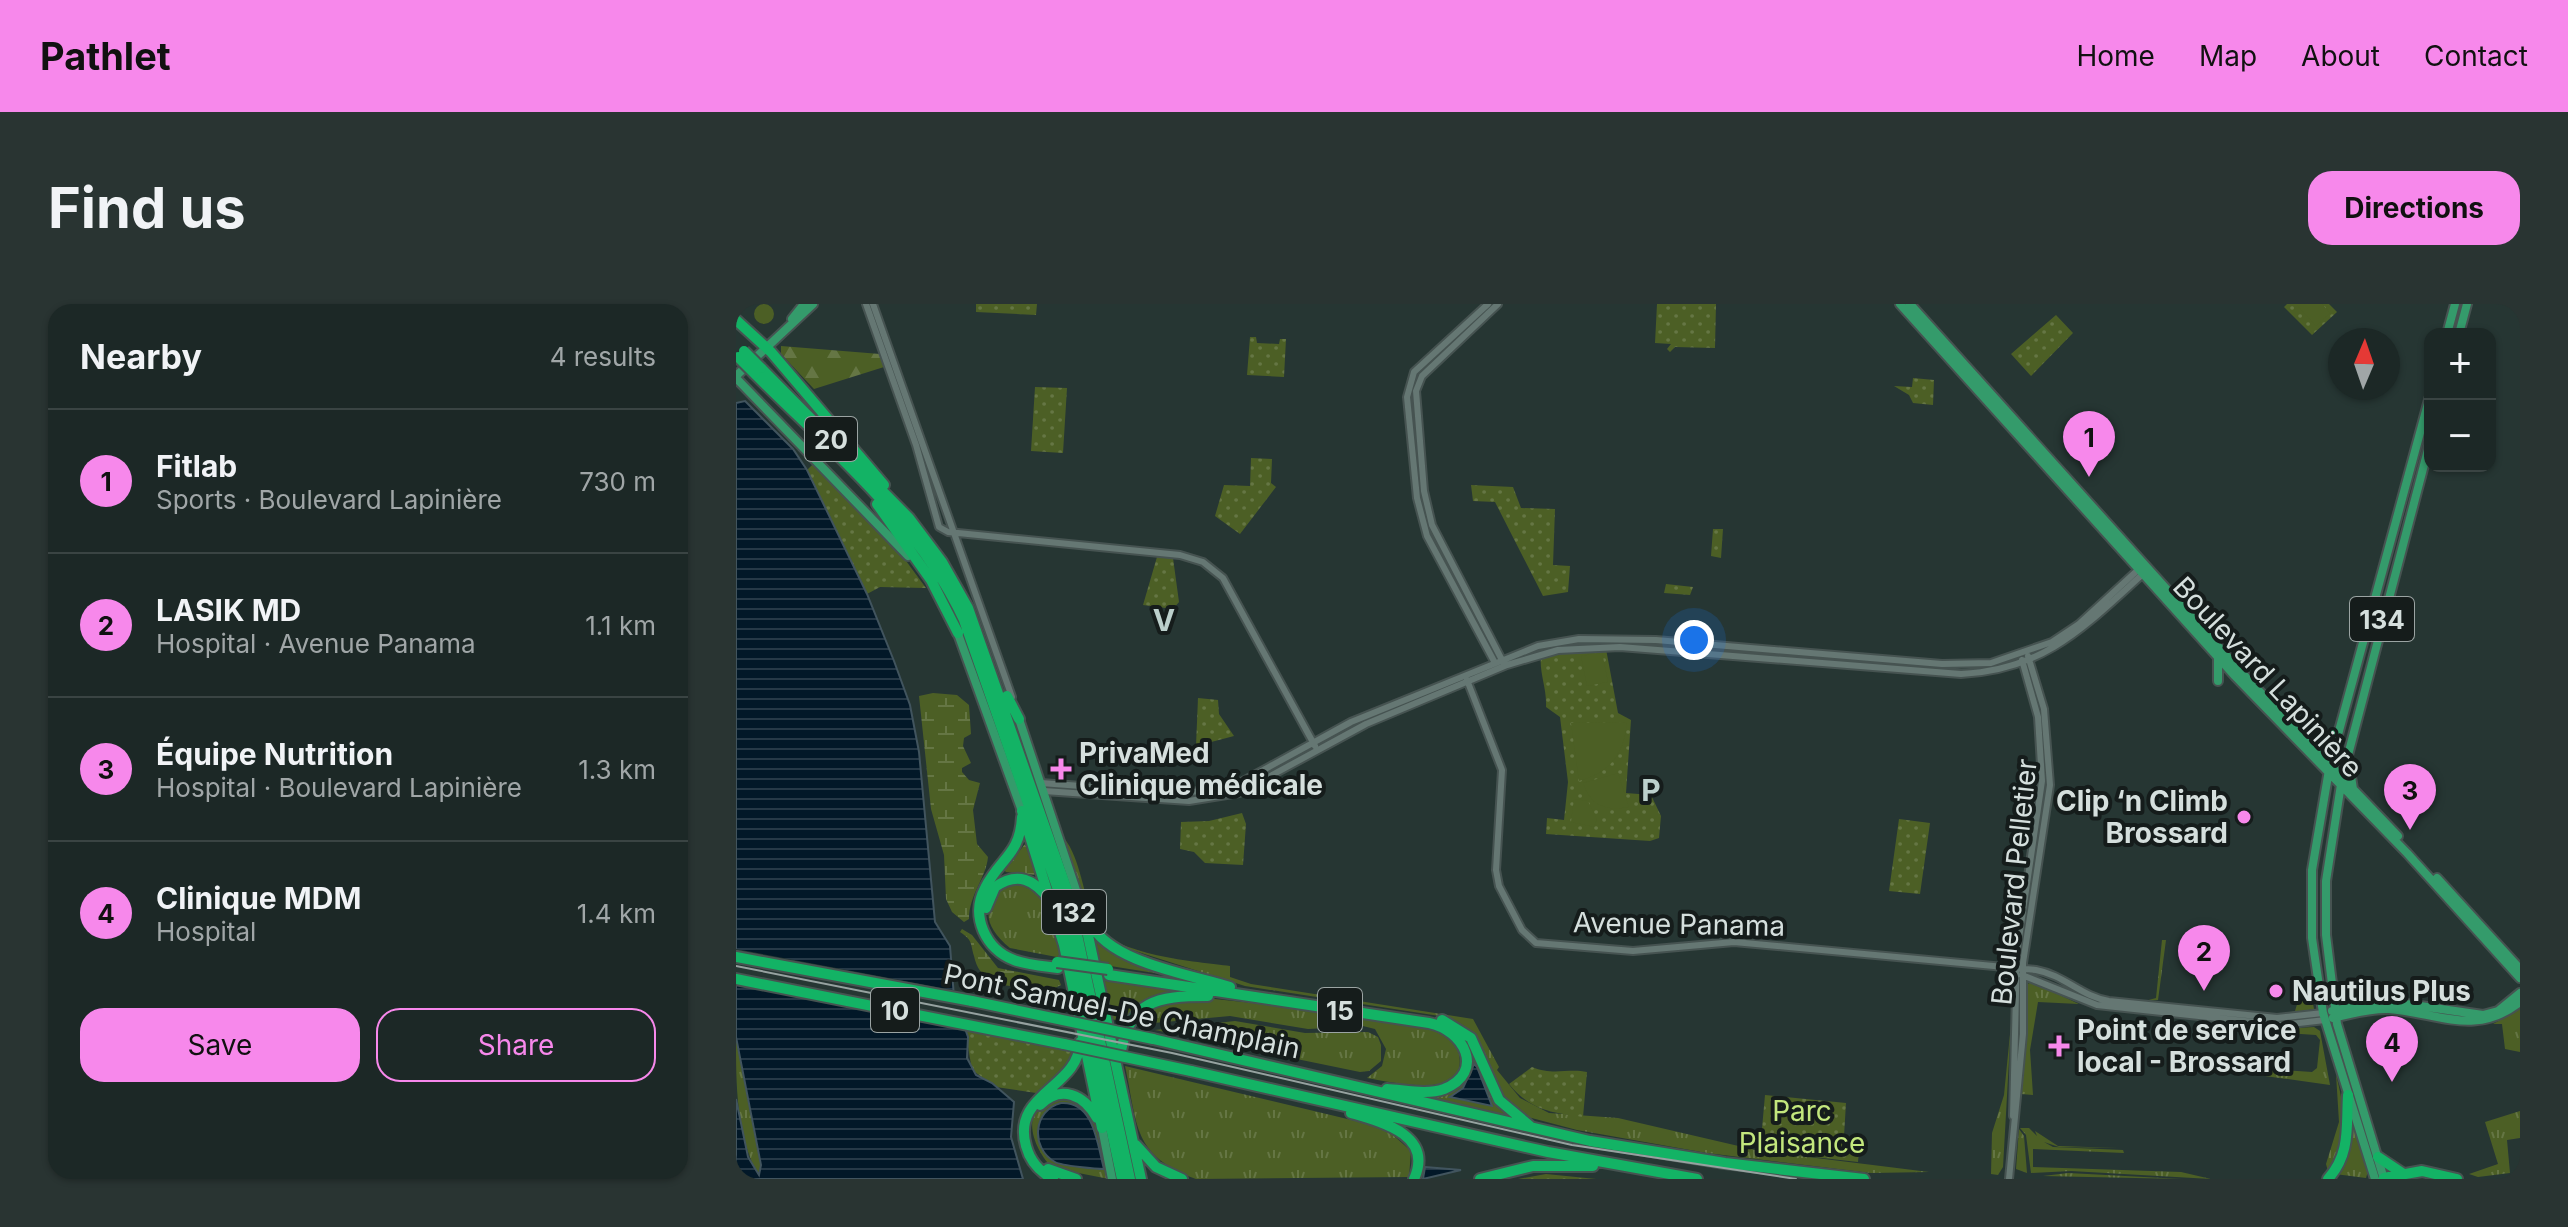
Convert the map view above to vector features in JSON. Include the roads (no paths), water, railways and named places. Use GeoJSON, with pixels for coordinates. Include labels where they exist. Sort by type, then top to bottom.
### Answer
{"type":"FeatureCollection","features":[{"type":"Feature","properties":{"kind":"highway"},"geometry":{"type":"LineString","coordinates":[[736,320],[766,347],[875,471],[901,509]]}},
{"type":"Feature","properties":{"kind":"highway","name":"20"},"geometry":{"type":"LineString","coordinates":[[739,351],[857,476]]}},
{"type":"Feature","properties":{"kind":"highway","name":"20"},"geometry":{"type":"LineString","coordinates":[[758,371],[901,509],[951,577],[986,654]]}},
{"type":"Feature","properties":{"kind":"highway"},"geometry":{"type":"LineString","coordinates":[[857,476],[931,580],[958,633]]}},
{"type":"Feature","properties":{"kind":"highway","name":"132"},"geometry":{"type":"LineString","coordinates":[[857,476],[902,523],[932,563],[957,605],[975,649],[1065,912],[1122,1179]]}},
{"type":"Feature","properties":{"kind":"highway"},"geometry":{"type":"LineString","coordinates":[[986,654],[1019,719]]}},
{"type":"Feature","properties":{"kind":"highway","name":"132"},"geometry":{"type":"LineString","coordinates":[[986,654],[1074,912],[1130,1179]]}},
{"type":"Feature","properties":{"kind":"highway"},"geometry":{"type":"LineString","coordinates":[[1022,811],[1053,905],[1102,1128]]}},
{"type":"Feature","properties":{"kind":"highway"},"geometry":{"type":"LineString","coordinates":[[1022,811],[1017,845],[982,895],[981,926],[990,943],[1005,956],[1020,962],[1230,987],[1429,1017],[1454,1024],[1477,1046],[1502,1105],[1535,1129]]}},
{"type":"Feature","properties":{"kind":"highway"},"geometry":{"type":"LineString","coordinates":[[1053,905],[1033,882],[1011,879],[992,891],[985,914],[991,933],[1005,949],[1058,965]]}},
{"type":"Feature","properties":{"kind":"highway"},"geometry":{"type":"LineString","coordinates":[[1082,908],[1097,936],[1113,949],[1230,987]]}},
{"type":"Feature","properties":{"kind":"highway"},"geometry":{"type":"LineString","coordinates":[[1082,908],[1119,1063],[1141,1179]]}},
{"type":"Feature","properties":{"kind":"highway","name":"Pont Samuel-De Champlain"},"geometry":{"type":"LineString","coordinates":[[736,957],[1216,1053],[1356,1087]]}},
{"type":"Feature","properties":{"kind":"highway"},"geometry":{"type":"LineString","coordinates":[[1108,972],[1256,998]]}},
{"type":"Feature","properties":{"kind":"highway","name":"Pont Samuel-De Champlain"},"geometry":{"type":"LineString","coordinates":[[736,979],[1284,1092]]}},
{"type":"Feature","properties":{"kind":"highway"},"geometry":{"type":"LineString","coordinates":[[1119,1063],[1126,1028],[1135,1014],[1150,1003],[1177,996],[1256,998]]}},
{"type":"Feature","properties":{"kind":"highway","name":"15"},"geometry":{"type":"LineString","coordinates":[[1256,998],[1437,1025],[1455,1033],[1464,1047],[1463,1072],[1444,1089],[1423,1092],[1356,1087]]}},
{"type":"Feature","properties":{"kind":"highway"},"geometry":{"type":"LineString","coordinates":[[1053,1179],[1030,1157],[1025,1140],[1025,1121],[1035,1100],[1075,1064],[1080,1048],[1079,1020]]}},
{"type":"Feature","properties":{"kind":"highway","name":"10"},"geometry":{"type":"LineString","coordinates":[[1356,1087],[1535,1129],[1683,1157],[1864,1179]]}},
{"type":"Feature","properties":{"kind":"highway"},"geometry":{"type":"LineString","coordinates":[[1284,1092],[1398,1129],[1417,1153],[1419,1165],[1414,1179]]}},
{"type":"Feature","properties":{"kind":"highway","name":"10"},"geometry":{"type":"LineString","coordinates":[[1284,1092],[1626,1168],[1697,1179]]}},
{"type":"Feature","properties":{"kind":"highway"},"geometry":{"type":"LineString","coordinates":[[1076,1179],[1053,1172],[1036,1155],[1030,1132],[1036,1110],[1052,1096],[1070,1094],[1088,1104],[1102,1128]]}},
{"type":"Feature","properties":{"kind":"highway"},"geometry":{"type":"LineString","coordinates":[[2331,1176],[2348,1139],[2348,1095]]}},
{"type":"Feature","properties":{"kind":"highway"},"geometry":{"type":"LineString","coordinates":[[1135,1143],[1156,1167],[1182,1179]]}},
{"type":"Feature","properties":{"kind":"highway"},"geometry":{"type":"LineString","coordinates":[[2378,1157],[2402,1173]]}},
{"type":"Feature","properties":{"kind":"highway"},"geometry":{"type":"LineString","coordinates":[[1480,1179],[1545,1165],[1626,1168]]}},
{"type":"Feature","properties":{"kind":"highway"},"geometry":{"type":"LineString","coordinates":[[2380,1179],[2402,1173],[2431,1172],[2457,1179]]}},
{"type":"Feature","properties":{"kind":"main road"},"geometry":{"type":"LineString","coordinates":[[787,326],[804,304]]}},
{"type":"Feature","properties":{"kind":"main road"},"geometry":{"type":"LineString","coordinates":[[813,304],[736,377],[893,538],[925,579],[958,633],[1022,811]]}},
{"type":"Feature","properties":{"kind":"main road"},"geometry":{"type":"LineString","coordinates":[[1891,304],[1908,309]]}},
{"type":"Feature","properties":{"kind":"main road"},"geometry":{"type":"LineString","coordinates":[[1900,304],[1908,309]]}},
{"type":"Feature","properties":{"kind":"main road"},"geometry":{"type":"LineString","coordinates":[[2449,328],[2455,304]]}},
{"type":"Feature","properties":{"kind":"main road"},"geometry":{"type":"LineString","coordinates":[[2461,328],[2467,304]]}},
{"type":"Feature","properties":{"kind":"main road","name":"Boulevard Lapinière"},"geometry":{"type":"LineString","coordinates":[[1908,309],[2144,569],[2304,737],[2357,803],[2519,974]]}},
{"type":"Feature","properties":{"kind":"main road","name":"134"},"geometry":{"type":"LineString","coordinates":[[2380,1179],[2348,1095],[2324,1016],[2315,961],[2311,892],[2315,841],[2329,768],[2429,400]]}},
{"type":"Feature","properties":{"kind":"main road","name":"134"},"geometry":{"type":"LineString","coordinates":[[2380,1179],[2378,1157],[2339,1031],[2325,901],[2341,782],[2424,465]]}},
{"type":"Feature","properties":{"kind":"main road","name":"Boulevard Lapinière"},"geometry":{"type":"LineString","coordinates":[[2144,569],[2217,656],[2317,761],[2329,768]]}},
{"type":"Feature","properties":{"kind":"main road"},"geometry":{"type":"LineString","coordinates":[[2217,656],[2221,670],[2218,681]]}},
{"type":"Feature","properties":{"kind":"main road"},"geometry":{"type":"LineString","coordinates":[[1019,719],[1082,908]]}},
{"type":"Feature","properties":{"kind":"main road"},"geometry":{"type":"LineString","coordinates":[[2304,737],[2323,738],[2339,731]]}},
{"type":"Feature","properties":{"kind":"main road"},"geometry":{"type":"LineString","coordinates":[[2347,758],[2353,789]]}},
{"type":"Feature","properties":{"kind":"main road"},"geometry":{"type":"LineString","coordinates":[[2317,761],[2325,787]]}},
{"type":"Feature","properties":{"kind":"main road","name":"Boulevard Lapinière"},"geometry":{"type":"LineString","coordinates":[[2341,782],[2353,789],[2519,974]]}},
{"type":"Feature","properties":{"kind":"main road"},"geometry":{"type":"LineString","coordinates":[[2335,809],[2357,803]]}},
{"type":"Feature","properties":{"kind":"main road"},"geometry":{"type":"LineString","coordinates":[[2516,1005],[2519,974]]}},
{"type":"Feature","properties":{"kind":"main road"},"geometry":{"type":"LineString","coordinates":[[2336,1014],[2385,1008],[2478,1022],[2493,1020],[2516,1005],[2520,993]]}},
{"type":"Feature","properties":{"kind":"main road"},"geometry":{"type":"LineString","coordinates":[[2336,1014],[2385,1001],[2483,1015],[2516,1005]]}},
{"type":"Feature","properties":{"kind":"main road","name":"Avenue Panama"},"geometry":{"type":"LineString","coordinates":[[2324,1016],[2336,1014]]}},
{"type":"Feature","properties":{"kind":"main road"},"geometry":{"type":"LineString","coordinates":[[2339,1031],[2351,1014]]}},
{"type":"Feature","properties":{"kind":"main road"},"geometry":{"type":"LineString","coordinates":[[1102,1128],[1112,1179]]}},
{"type":"Feature","properties":{"kind":"street"},"geometry":{"type":"LineString","coordinates":[[866,304],[954,533],[1019,719]]}},
{"type":"Feature","properties":{"kind":"street"},"geometry":{"type":"LineString","coordinates":[[873,304],[936,522],[944,531],[1180,555],[1203,562],[1223,578],[1315,746]]}},
{"type":"Feature","properties":{"kind":"street"},"geometry":{"type":"LineString","coordinates":[[1488,304],[1414,372],[1407,397],[1417,498],[1427,536],[1496,666]]}},
{"type":"Feature","properties":{"kind":"street"},"geometry":{"type":"LineString","coordinates":[[1498,304],[1422,376],[1416,391],[1424,491],[1432,525],[1503,662]]}},
{"type":"Feature","properties":{"kind":"street"},"geometry":{"type":"LineString","coordinates":[[1043,787],[1189,801],[1239,793],[1270,779],[1315,746],[1364,721],[1503,662],[1558,650],[1620,647],[1961,674],[1986,673],[2057,648],[2083,629],[2144,569]]}},
{"type":"Feature","properties":{"kind":"street","name":"Boulevard Pelletier"},"geometry":{"type":"LineString","coordinates":[[2009,1179],[2022,1038],[2018,970],[2049,807],[2045,743],[2025,658]]}},
{"type":"Feature","properties":{"kind":"street","name":"Avenue Panama"},"geometry":{"type":"LineString","coordinates":[[1466,678],[1502,770],[1496,870],[1499,886],[1522,930],[1536,943],[1642,951],[1734,942],[2018,970],[2097,1005],[2282,1025],[2324,1016]]}},
{"type":"Feature","properties":{"kind":"water"},"geometry":{"type":"Polygon","coordinates":[[[745,401],[793,449],[807,470],[867,594],[910,705],[919,752],[935,922],[950,946],[954,997],[968,1037],[967,1058],[976,1075],[992,1083],[1014,1102],[1011,1137],[1023,1179],[736,1179],[736,1099],[748,1157],[759,1175],[761,1165],[736,1037],[736,403],[745,401]]]}},
{"type":"Feature","properties":{"kind":"water"},"geometry":{"type":"Polygon","coordinates":[[[1474,1064],[1492,1106],[1450,1097],[1463,1088],[1474,1064]]]}},
{"type":"Feature","properties":{"kind":"water"},"geometry":{"type":"Polygon","coordinates":[[[1061,1103],[1072,1104],[1087,1116],[1096,1136],[1104,1169],[1055,1162],[1041,1148],[1040,1121],[1052,1107],[1061,1103]]]}},
{"type":"Feature","properties":{"kind":"water"},"geometry":{"type":"Polygon","coordinates":[[[1425,1167],[1461,1170],[1423,1179],[1425,1167]]]}},
{"type":"Feature","properties":{"kind":"tram line"},"geometry":{"type":"LineString","coordinates":[[736,966],[1172,1053],[1572,1145],[1796,1179]]}},
{"type":"Feature","properties":{"kind":"place","name":"Fitlab"},"geometry":{"type":"Point","coordinates":[2089,477]}},
{"type":"Feature","properties":{"kind":"place","name":"PrivaMed Clinique médicale"},"geometry":{"type":"Point","coordinates":[1061,769]}},
{"type":"Feature","properties":{"kind":"place","name":"Clip ‘n Climb Brossard"},"geometry":{"type":"Point","coordinates":[2244,817]}},
{"type":"Feature","properties":{"kind":"place","name":"Équipe Nutrition"},"geometry":{"type":"Point","coordinates":[2410,830]}},
{"type":"Feature","properties":{"kind":"place","name":"LASIK MD"},"geometry":{"type":"Point","coordinates":[2204,991]}},
{"type":"Feature","properties":{"kind":"place","name":"Nautilus Plus"},"geometry":{"type":"Point","coordinates":[2276,991]}},
{"type":"Feature","properties":{"kind":"place","name":"Point de service local - Brossard"},"geometry":{"type":"Point","coordinates":[2059,1046]}},
{"type":"Feature","properties":{"kind":"place","name":"Clinique MDM"},"geometry":{"type":"Point","coordinates":[2392,1082]}},
{"type":"Feature","properties":{"kind":"district","name":"V"},"geometry":{"type":"Point","coordinates":[1164,620]}},
{"type":"Feature","properties":{"kind":"district","name":"P"},"geometry":{"type":"Point","coordinates":[1651,790]}},
{"type":"Feature","properties":{"kind":"park label","name":"Parc Plaisance"},"geometry":{"type":"Point","coordinates":[1802,1127]}}]}
